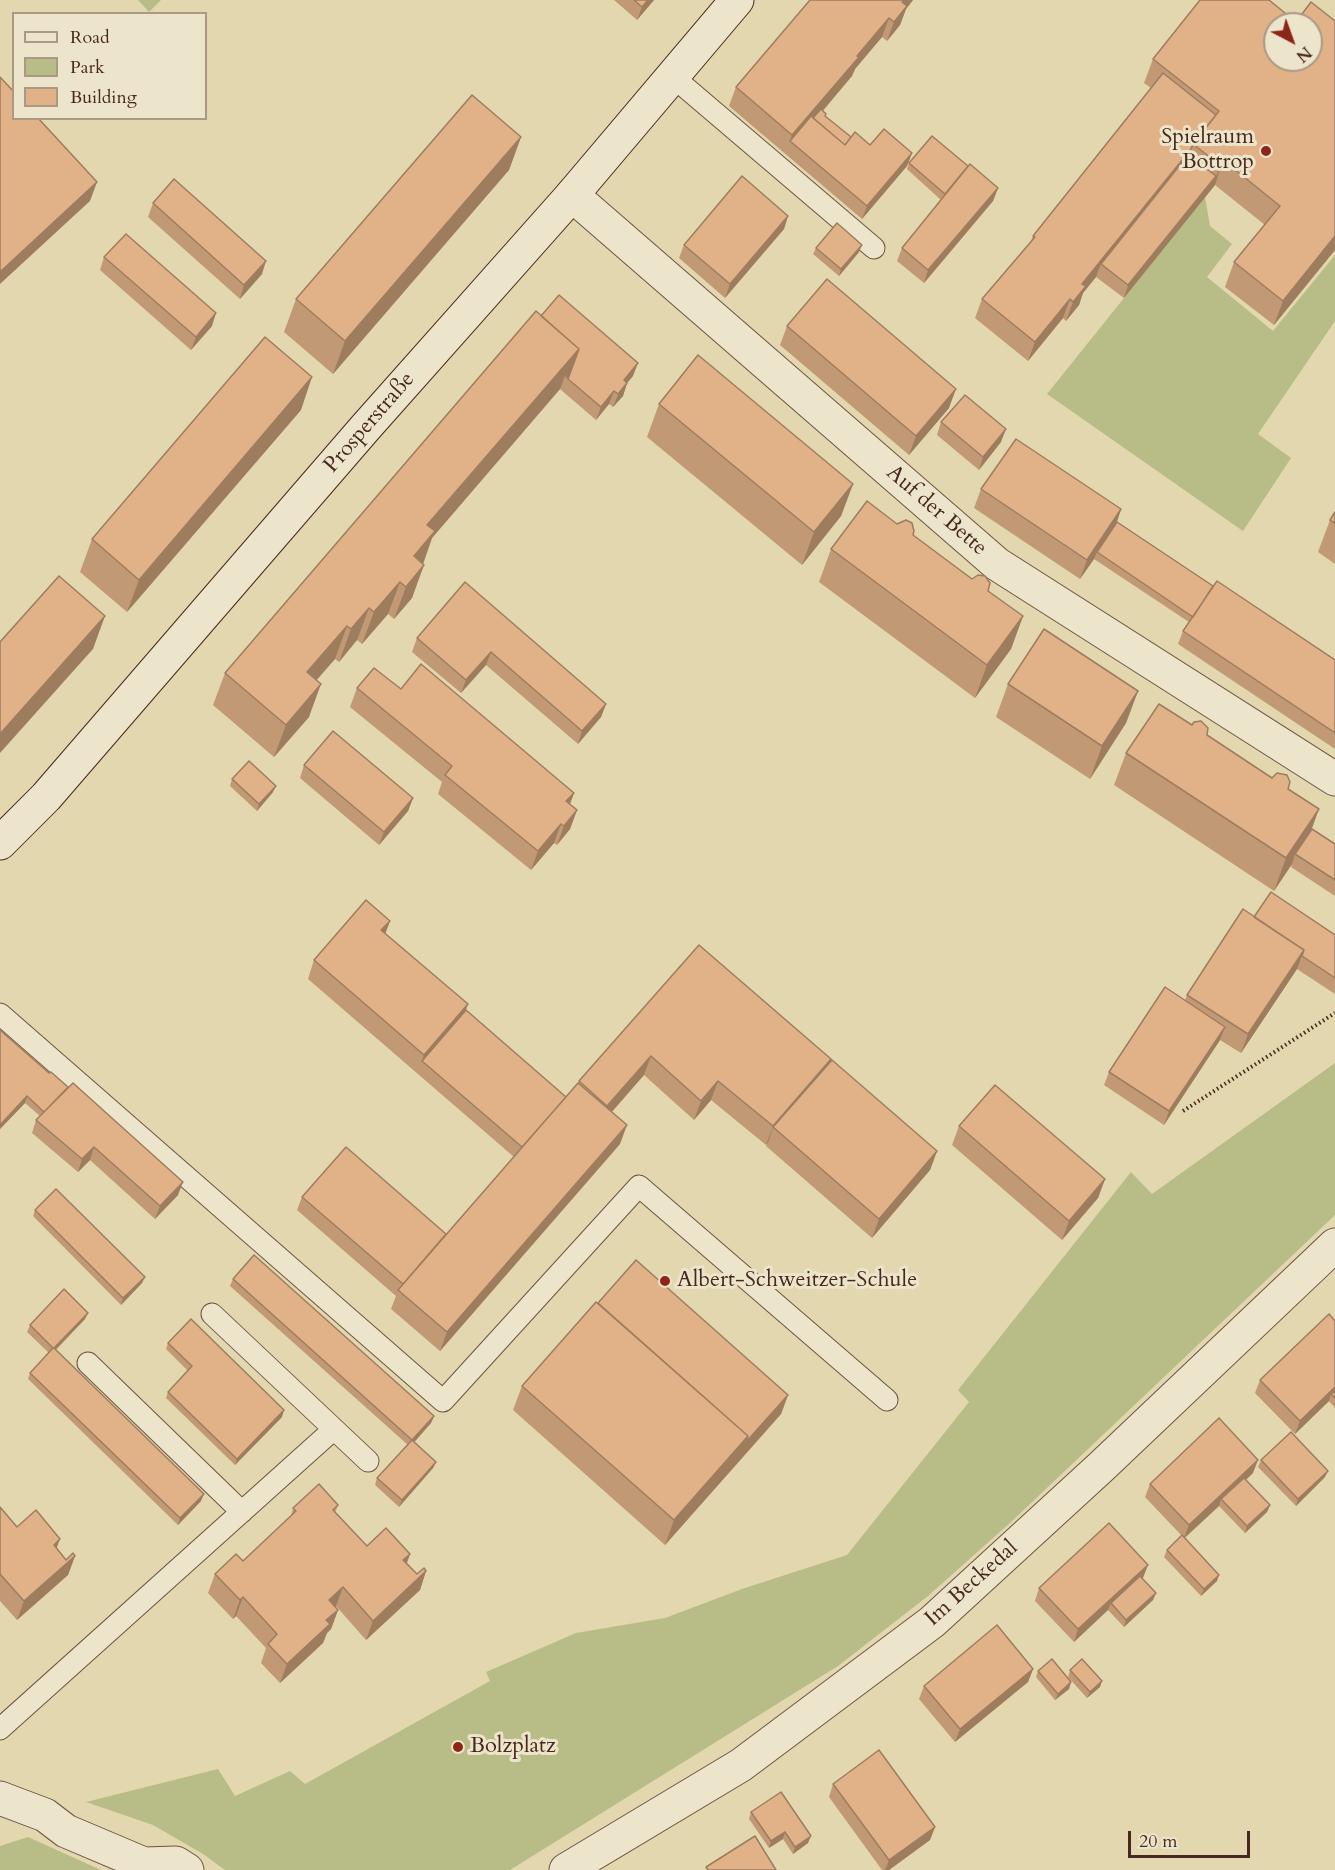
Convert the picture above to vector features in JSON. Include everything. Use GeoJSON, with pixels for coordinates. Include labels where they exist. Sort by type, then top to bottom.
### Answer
{"type":"FeatureCollection","features":[{"type":"Feature","properties":{"kind":"street","name":"Prosperstraße"},"geometry":{"type":"LineString","coordinates":[[0,843],[46,797],[373,419],[572,195],[737,0]]}},
{"type":"Feature","properties":{"kind":"street","name":"Auf der Bette"},"geometry":{"type":"LineString","coordinates":[[572,195],[997,564],[1335,778]]}},
{"type":"Feature","properties":{"kind":"street","name":"Im Beckedal"},"geometry":{"type":"LineString","coordinates":[[566,1870],[741,1765],[932,1622],[1101,1467],[1335,1245]]}},
{"type":"Feature","properties":{"kind":"street"},"geometry":{"type":"LineString","coordinates":[[0,1798],[45,1815],[66,1831],[144,1864],[176,1863],[187,1870]]}},
{"type":"Feature","properties":{"kind":"lane"},"geometry":{"type":"LineString","coordinates":[[672,76],[874,248]]}},
{"type":"Feature","properties":{"kind":"lane"},"geometry":{"type":"LineString","coordinates":[[0,1014],[443,1401],[639,1186],[887,1400]]}},
{"type":"Feature","properties":{"kind":"lane"},"geometry":{"type":"LineString","coordinates":[[212,1314],[368,1461]]}},
{"type":"Feature","properties":{"kind":"lane"},"geometry":{"type":"LineString","coordinates":[[88,1363],[242,1512]]}},
{"type":"Feature","properties":{"kind":"lane"},"geometry":{"type":"LineString","coordinates":[[0,1729],[334,1429]]}},
{"type":"Feature","properties":{"kind":"path"},"geometry":{"type":"LineString","coordinates":[[1183,1111],[1335,1013]]}},
{"type":"Feature","properties":{"kind":"green space"},"geometry":{"type":"Polygon","coordinates":[[[138,0],[161,0],[149,12],[138,0]]]}},
{"type":"Feature","properties":{"kind":"green space"},"geometry":{"type":"Polygon","coordinates":[[[1205,197],[1210,226],[1232,244],[1207,277],[1273,331],[1335,255],[1335,321],[1258,434],[1291,458],[1243,531],[1047,394],[1205,197]]]}},
{"type":"Feature","properties":{"kind":"green space"},"geometry":{"type":"Polygon","coordinates":[[[1335,1063],[1335,1215],[1011,1522],[928,1596],[838,1666],[510,1870],[225,1870],[203,1854],[153,1825],[86,1802],[218,1769],[235,1796],[290,1771],[305,1784],[490,1681],[486,1672],[576,1633],[665,1618],[742,1589],[847,1555],[969,1402],[958,1390],[1131,1172],[1152,1194],[1335,1063]]]}},
{"type":"Feature","properties":{"kind":"green space"},"geometry":{"type":"Polygon","coordinates":[[[28,1837],[101,1870],[0,1870],[0,1846],[28,1837]]]}},
{"type":"Feature","properties":{"kind":"building"},"geometry":{"type":"Polygon","coordinates":[[[634,0],[648,0],[642,7],[634,0]]]}},
{"type":"Feature","properties":{"kind":"building"},"geometry":{"type":"Polygon","coordinates":[[[810,0],[904,0],[902,2],[907,6],[894,22],[889,18],[792,135],[736,87],[810,0]]]}},
{"type":"Feature","properties":{"kind":"building","name":"Spielraum Bottrop"},"geometry":{"type":"Polygon","coordinates":[[[1200,0],[1269,0],[1284,12],[1263,12],[1263,72],[1323,72],[1323,12],[1304,12],[1311,2],[1335,21],[1335,236],[1283,301],[1234,262],[1280,206],[1223,160],[1220,165],[1193,144],[1219,111],[1153,59],[1200,0]]]}},
{"type":"Feature","properties":{"kind":"building"},"geometry":{"type":"Polygon","coordinates":[[[1163,73],[1216,115],[1082,284],[1086,286],[1073,302],[1070,299],[1035,342],[982,299],[1035,237],[1033,236],[1163,73]]]}},
{"type":"Feature","properties":{"kind":"building"},"geometry":{"type":"Polygon","coordinates":[[[0,77],[12,90],[12,120],[40,120],[97,182],[0,272],[0,77]]]}},
{"type":"Feature","properties":{"kind":"building"},"geometry":{"type":"Polygon","coordinates":[[[472,95],[521,137],[345,341],[296,299],[472,95]]]}},
{"type":"Feature","properties":{"kind":"building"},"geometry":{"type":"Polygon","coordinates":[[[821,109],[826,114],[825,116],[851,137],[845,145],[813,118],[821,109]]]}},
{"type":"Feature","properties":{"kind":"building"},"geometry":{"type":"Polygon","coordinates":[[[811,116],[845,145],[855,132],[870,145],[884,129],[912,153],[867,206],[790,141],[811,116]]]}},
{"type":"Feature","properties":{"kind":"building"},"geometry":{"type":"Polygon","coordinates":[[[932,136],[968,166],[945,194],[909,163],[932,136]]]}},
{"type":"Feature","properties":{"kind":"building"},"geometry":{"type":"Polygon","coordinates":[[[1188,155],[1216,176],[1128,285],[1101,264],[1188,155]]]}},
{"type":"Feature","properties":{"kind":"building"},"geometry":{"type":"Polygon","coordinates":[[[970,164],[998,188],[928,270],[902,248],[970,164]]]}},
{"type":"Feature","properties":{"kind":"building"},"geometry":{"type":"Polygon","coordinates":[[[742,176],[788,216],[730,284],[684,245],[742,176]]]}},
{"type":"Feature","properties":{"kind":"building"},"geometry":{"type":"Polygon","coordinates":[[[174,179],[266,261],[244,285],[153,203],[174,179]]]}},
{"type":"Feature","properties":{"kind":"building"},"geometry":{"type":"Polygon","coordinates":[[[837,223],[862,245],[841,269],[816,248],[837,223]]]}},
{"type":"Feature","properties":{"kind":"building"},"geometry":{"type":"Polygon","coordinates":[[[126,234],[216,313],[196,337],[104,257],[126,234]]]}},
{"type":"Feature","properties":{"kind":"building"},"geometry":{"type":"Polygon","coordinates":[[[827,279],[956,389],[916,436],[787,326],[827,279]]]}},
{"type":"Feature","properties":{"kind":"building"},"geometry":{"type":"Polygon","coordinates":[[[559,295],[638,363],[624,380],[627,383],[618,394],[614,391],[601,407],[568,379],[579,349],[541,316],[559,295]]]}},
{"type":"Feature","properties":{"kind":"building"},"geometry":{"type":"Polygon","coordinates":[[[536,311],[579,349],[427,525],[435,531],[414,556],[424,565],[406,587],[400,582],[374,612],[369,608],[351,629],[347,626],[307,672],[321,684],[286,725],[225,673],[536,311]]]}},
{"type":"Feature","properties":{"kind":"building"},"geometry":{"type":"Polygon","coordinates":[[[265,337],[312,377],[139,580],[92,539],[265,337]]]}},
{"type":"Feature","properties":{"kind":"building"},"geometry":{"type":"Polygon","coordinates":[[[698,355],[853,484],[814,532],[659,404],[698,355]]]}},
{"type":"Feature","properties":{"kind":"building"},"geometry":{"type":"Polygon","coordinates":[[[965,395],[1006,429],[983,457],[941,422],[965,395]]]}},
{"type":"Feature","properties":{"kind":"building"},"geometry":{"type":"Polygon","coordinates":[[[1016,439],[1121,509],[1087,560],[981,489],[1016,439]]]}},
{"type":"Feature","properties":{"kind":"building"},"geometry":{"type":"Polygon","coordinates":[[[867,501],[897,524],[906,520],[912,523],[913,535],[972,579],[978,575],[985,576],[990,583],[988,591],[1023,616],[987,665],[831,549],[867,501]]]}},
{"type":"Feature","properties":{"kind":"building"},"geometry":{"type":"Polygon","coordinates":[[[1335,512],[1335,523],[1330,520],[1335,512]]]}},
{"type":"Feature","properties":{"kind":"building"},"geometry":{"type":"Polygon","coordinates":[[[1117,522],[1213,586],[1193,617],[1097,552],[1117,522]]]}},
{"type":"Feature","properties":{"kind":"building"},"geometry":{"type":"Polygon","coordinates":[[[59,576],[105,616],[0,734],[0,642],[59,576]]]}},
{"type":"Feature","properties":{"kind":"building"},"geometry":{"type":"Polygon","coordinates":[[[1217,581],[1335,660],[1335,733],[1183,631],[1217,581]]]}},
{"type":"Feature","properties":{"kind":"building"},"geometry":{"type":"Polygon","coordinates":[[[465,582],[606,704],[582,731],[491,652],[466,680],[417,638],[465,582]]]}},
{"type":"Feature","properties":{"kind":"building"},"geometry":{"type":"Polygon","coordinates":[[[1044,629],[1138,691],[1102,746],[1008,684],[1044,629]]]}},
{"type":"Feature","properties":{"kind":"building"},"geometry":{"type":"Polygon","coordinates":[[[421,664],[574,793],[566,801],[577,810],[564,826],[561,824],[538,851],[445,775],[452,766],[357,688],[374,668],[401,689],[421,664]]]}},
{"type":"Feature","properties":{"kind":"building"},"geometry":{"type":"Polygon","coordinates":[[[1159,704],[1192,725],[1194,722],[1201,721],[1208,728],[1207,735],[1272,778],[1277,773],[1287,775],[1290,782],[1288,789],[1319,809],[1286,858],[1126,753],[1159,704]]]}},
{"type":"Feature","properties":{"kind":"building"},"geometry":{"type":"Polygon","coordinates":[[[333,731],[413,798],[384,832],[304,765],[333,731]]]}},
{"type":"Feature","properties":{"kind":"building"},"geometry":{"type":"Polygon","coordinates":[[[249,761],[276,786],[259,804],[232,779],[249,761]]]}},
{"type":"Feature","properties":{"kind":"building"},"geometry":{"type":"Polygon","coordinates":[[[1312,829],[1335,844],[1335,880],[1295,854],[1312,829]]]}},
{"type":"Feature","properties":{"kind":"building"},"geometry":{"type":"Polygon","coordinates":[[[1271,892],[1335,935],[1335,978],[1302,956],[1304,950],[1254,917],[1271,892]]]}},
{"type":"Feature","properties":{"kind":"building"},"geometry":{"type":"Polygon","coordinates":[[[366,900],[390,921],[381,930],[468,1004],[424,1055],[314,960],[366,900]]]}},
{"type":"Feature","properties":{"kind":"building"},"geometry":{"type":"Polygon","coordinates":[[[1243,909],[1304,950],[1248,1034],[1187,995],[1243,909]]]}},
{"type":"Feature","properties":{"kind":"building"},"geometry":{"type":"Polygon","coordinates":[[[699,945],[831,1059],[773,1126],[718,1081],[701,1101],[651,1056],[607,1106],[579,1081],[699,945]]]}},
{"type":"Feature","properties":{"kind":"building"},"geometry":{"type":"Polygon","coordinates":[[[1165,987],[1225,1027],[1169,1111],[1109,1072],[1165,987]]]}},
{"type":"Feature","properties":{"kind":"building"},"geometry":{"type":"Polygon","coordinates":[[[466,1010],[566,1097],[522,1147],[422,1061],[466,1010]]]}},
{"type":"Feature","properties":{"kind":"building"},"geometry":{"type":"Polygon","coordinates":[[[0,1030],[68,1087],[44,1112],[27,1096],[0,1125],[0,1030]]]}},
{"type":"Feature","properties":{"kind":"building"},"geometry":{"type":"Polygon","coordinates":[[[832,1060],[937,1151],[879,1219],[773,1127],[832,1060]]]}},
{"type":"Feature","properties":{"kind":"building"},"geometry":{"type":"Polygon","coordinates":[[[73,1083],[183,1182],[160,1206],[94,1147],[82,1159],[36,1120],[73,1083]]]}},
{"type":"Feature","properties":{"kind":"building"},"geometry":{"type":"Polygon","coordinates":[[[578,1083],[627,1125],[447,1332],[398,1290],[578,1083]]]}},
{"type":"Feature","properties":{"kind":"building"},"geometry":{"type":"Polygon","coordinates":[[[995,1085],[1105,1179],[1069,1221],[959,1126],[995,1085]]]}},
{"type":"Feature","properties":{"kind":"building"},"geometry":{"type":"Polygon","coordinates":[[[346,1147],[446,1234],[403,1284],[302,1197],[346,1147]]]}},
{"type":"Feature","properties":{"kind":"building"},"geometry":{"type":"Polygon","coordinates":[[[56,1189],[145,1277],[123,1298],[35,1210],[56,1189]]]}},
{"type":"Feature","properties":{"kind":"building"},"geometry":{"type":"Polygon","coordinates":[[[254,1255],[434,1416],[412,1440],[233,1279],[254,1255]]]}},
{"type":"Feature","properties":{"kind":"building"},"geometry":{"type":"Polygon","coordinates":[[[636,1260],[788,1395],[746,1442],[748,1436],[598,1303],[636,1260]]]}},
{"type":"Feature","properties":{"kind":"building"},"geometry":{"type":"Polygon","coordinates":[[[64,1289],[88,1313],[54,1348],[204,1494],[180,1518],[30,1373],[53,1348],[30,1325],[64,1289]]]}},
{"type":"Feature","properties":{"kind":"building"},"geometry":{"type":"Polygon","coordinates":[[[596,1302],[748,1436],[674,1520],[522,1386],[596,1302]]]}},
{"type":"Feature","properties":{"kind":"building"},"geometry":{"type":"Polygon","coordinates":[[[1329,1314],[1335,1321],[1335,1387],[1300,1421],[1260,1380],[1329,1314]]]}},
{"type":"Feature","properties":{"kind":"building"},"geometry":{"type":"Polygon","coordinates":[[[191,1319],[284,1410],[237,1459],[168,1392],[192,1366],[168,1343],[191,1319]]]}},
{"type":"Feature","properties":{"kind":"building"},"geometry":{"type":"Polygon","coordinates":[[[1219,1418],[1258,1460],[1189,1525],[1150,1484],[1219,1418]]]}},
{"type":"Feature","properties":{"kind":"building"},"geometry":{"type":"Polygon","coordinates":[[[1291,1432],[1328,1471],[1298,1499],[1261,1460],[1291,1432]]]}},
{"type":"Feature","properties":{"kind":"building"},"geometry":{"type":"Polygon","coordinates":[[[412,1440],[436,1462],[402,1500],[377,1478],[412,1440]]]}},
{"type":"Feature","properties":{"kind":"building"},"geometry":{"type":"Polygon","coordinates":[[[1244,1478],[1270,1505],[1247,1526],[1221,1499],[1244,1478]]]}},
{"type":"Feature","properties":{"kind":"building"},"geometry":{"type":"Polygon","coordinates":[[[319,1484],[338,1505],[333,1510],[367,1546],[386,1528],[410,1554],[403,1560],[417,1574],[424,1568],[426,1571],[373,1621],[343,1587],[329,1600],[338,1610],[326,1620],[330,1624],[287,1664],[268,1644],[277,1634],[243,1597],[240,1600],[215,1574],[236,1554],[243,1561],[296,1511],[293,1508],[319,1484]]]}},
{"type":"Feature","properties":{"kind":"building"},"geometry":{"type":"Polygon","coordinates":[[[0,1507],[17,1527],[36,1510],[60,1539],[54,1545],[66,1560],[73,1553],[75,1556],[24,1601],[0,1574],[0,1507]]]}},
{"type":"Feature","properties":{"kind":"building"},"geometry":{"type":"Polygon","coordinates":[[[1109,1523],[1148,1565],[1078,1629],[1039,1588],[1109,1523]]]}},
{"type":"Feature","properties":{"kind":"building"},"geometry":{"type":"Polygon","coordinates":[[[1182,1535],[1219,1575],[1204,1589],[1167,1550],[1182,1535]]]}},
{"type":"Feature","properties":{"kind":"building"},"geometry":{"type":"Polygon","coordinates":[[[1140,1576],[1156,1593],[1126,1620],[1111,1603],[1140,1576]]]}},
{"type":"Feature","properties":{"kind":"building"},"geometry":{"type":"Polygon","coordinates":[[[997,1625],[1033,1669],[960,1729],[924,1686],[997,1625]]]}},
{"type":"Feature","properties":{"kind":"building"},"geometry":{"type":"Polygon","coordinates":[[[1052,1659],[1071,1682],[1058,1694],[1038,1671],[1052,1659]]]}},
{"type":"Feature","properties":{"kind":"building"},"geometry":{"type":"Polygon","coordinates":[[[1082,1659],[1102,1681],[1090,1692],[1070,1670],[1082,1659]]]}},
{"type":"Feature","properties":{"kind":"building"},"geometry":{"type":"Polygon","coordinates":[[[879,1750],[935,1827],[889,1860],[833,1784],[879,1750]]]}},
{"type":"Feature","properties":{"kind":"building"},"geometry":{"type":"Polygon","coordinates":[[[781,1792],[811,1836],[795,1847],[785,1832],[771,1841],[751,1812],[781,1792]]]}},
{"type":"Feature","properties":{"kind":"building"},"geometry":{"type":"Polygon","coordinates":[[[755,1836],[776,1870],[708,1870],[706,1867],[755,1836]]]}},
{"type":"Feature","properties":{"kind":"place","name":"Spielraum Bottrop"},"geometry":{"type":"Point","coordinates":[1266,151]}},
{"type":"Feature","properties":{"kind":"place","name":"Albert-Schweitzer-Schule"},"geometry":{"type":"Point","coordinates":[665,1281]}},
{"type":"Feature","properties":{"kind":"place","name":"Bolzplatz"},"geometry":{"type":"Point","coordinates":[458,1747]}}]}
